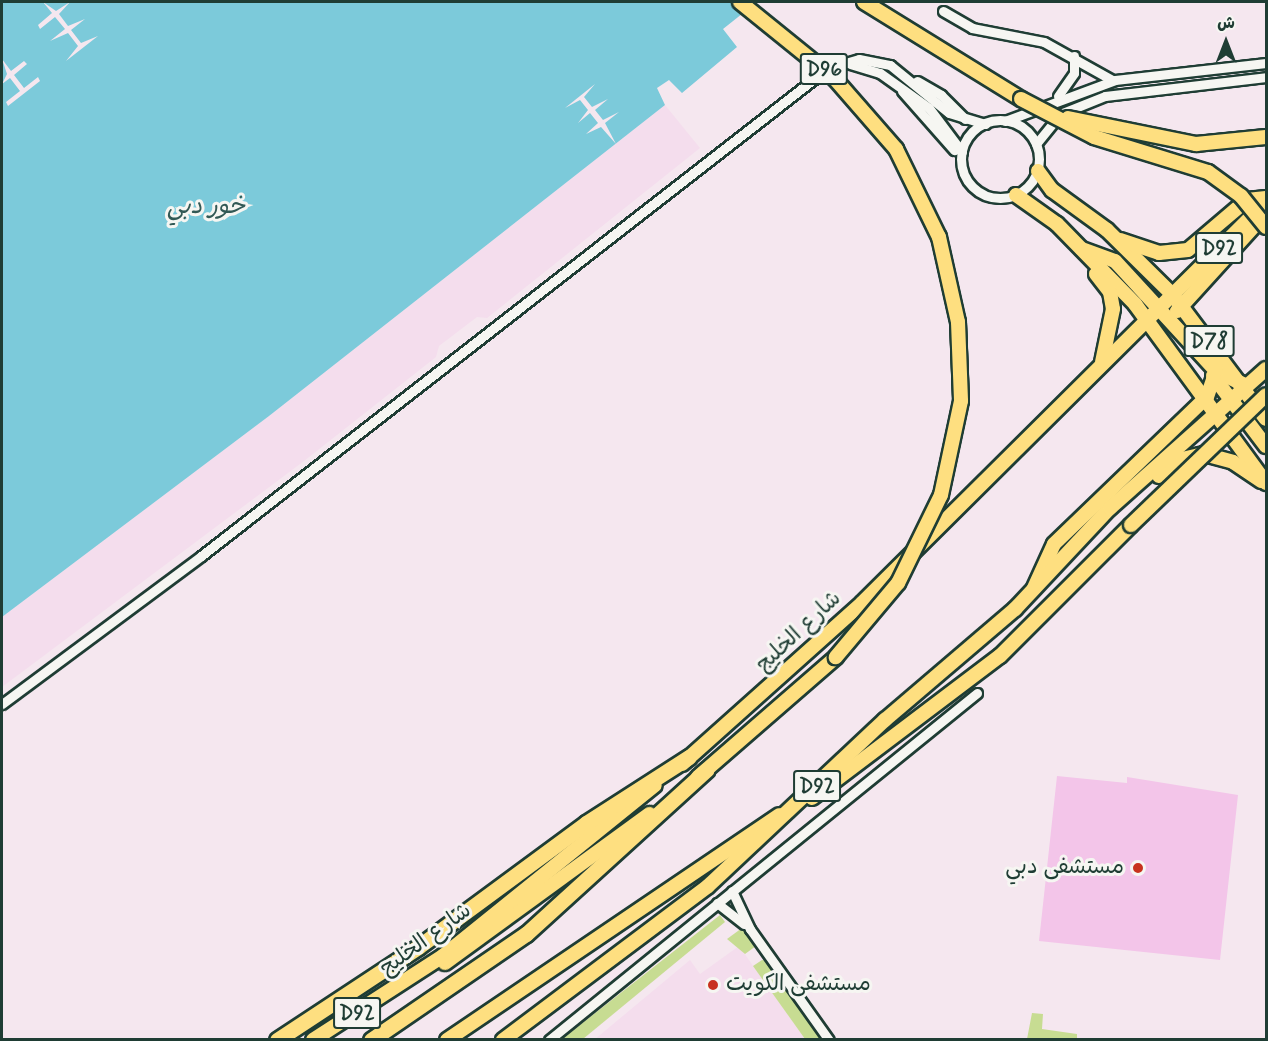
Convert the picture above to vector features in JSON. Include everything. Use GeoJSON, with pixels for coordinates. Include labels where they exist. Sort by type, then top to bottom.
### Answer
{"type":"FeatureCollection","features":[{"type":"Feature","properties":{"kind":"highway"},"geometry":{"type":"LineString","coordinates":[[277,1040],[393,965],[578,829],[690,758]]}},
{"type":"Feature","properties":{"kind":"highway"},"geometry":{"type":"LineString","coordinates":[[371,1040],[526,934],[706,771]]}},
{"type":"Feature","properties":{"kind":"main road","name":"D96"},"geometry":{"type":"LineString","coordinates":[[706,771],[837,657],[884,603],[922,541],[947,477],[959,420],[960,342],[945,255],[925,201],[896,149],[828,72],[740,2]]}},
{"type":"Feature","properties":{"kind":"main road"},"geometry":{"type":"LineString","coordinates":[[864,2],[1021,99],[1094,137],[1208,172],[1241,196],[1266,227]]}},
{"type":"Feature","properties":{"kind":"main road"},"geometry":{"type":"LineString","coordinates":[[1021,99],[1092,125],[1157,140],[1214,144],[1266,137]]}},
{"type":"Feature","properties":{"kind":"main road"},"geometry":{"type":"LineString","coordinates":[[1038,171],[1060,198],[1116,239],[1176,299]]}},
{"type":"Feature","properties":{"kind":"main road"},"geometry":{"type":"LineString","coordinates":[[1016,195],[1082,249],[1148,319],[1175,328]]}},
{"type":"Feature","properties":{"kind":"main road"},"geometry":{"type":"LineString","coordinates":[[1116,239],[1159,253],[1179,253],[1205,240],[1247,200],[1266,200]]}},
{"type":"Feature","properties":{"kind":"main road","name":"شارع الخليج"},"geometry":{"type":"LineString","coordinates":[[313,1040],[407,981],[690,758],[854,610],[1159,307],[1176,299],[1266,200]]}},
{"type":"Feature","properties":{"kind":"main road"},"geometry":{"type":"LineString","coordinates":[[1181,363],[1175,328],[1176,299],[1266,213]]}},
{"type":"Feature","properties":{"kind":"main road"},"geometry":{"type":"LineString","coordinates":[[1082,249],[1109,257],[1159,307],[1215,374],[1266,446]]}},
{"type":"Feature","properties":{"kind":"main road"},"geometry":{"type":"LineString","coordinates":[[1082,249],[1112,300],[1101,365]]}},
{"type":"Feature","properties":{"kind":"main road","name":"D78"},"geometry":{"type":"LineString","coordinates":[[1176,299],[1246,386],[1266,419]]}},
{"type":"Feature","properties":{"kind":"main road","name":"D78"},"geometry":{"type":"LineString","coordinates":[[1148,319],[1207,397],[1266,484]]}},
{"type":"Feature","properties":{"kind":"main road"},"geometry":{"type":"LineString","coordinates":[[1034,590],[1054,544],[1207,397],[1215,374],[1209,341]]}},
{"type":"Feature","properties":{"kind":"main road","name":"D92"},"geometry":{"type":"LineString","coordinates":[[503,1040],[669,918],[1034,590],[1110,508],[1266,369]]}},
{"type":"Feature","properties":{"kind":"main road"},"geometry":{"type":"LineString","coordinates":[[1215,374],[1246,386]]}},
{"type":"Feature","properties":{"kind":"main road"},"geometry":{"type":"LineString","coordinates":[[447,1040],[796,806],[840,781],[980,673],[1266,395]]}},
{"type":"Feature","properties":{"kind":"main road"},"geometry":{"type":"LineString","coordinates":[[1110,508],[1136,496],[1178,460],[1198,454],[1233,462],[1266,484]]}},
{"type":"Feature","properties":{"kind":"main road"},"geometry":{"type":"LineString","coordinates":[[407,981],[480,942],[706,771]]}},
{"type":"Feature","properties":{"kind":"street"},"geometry":{"type":"LineString","coordinates":[[943,11],[972,28],[1026,36],[1074,56],[1092,73],[1115,80]]}},
{"type":"Feature","properties":{"kind":"street"},"geometry":{"type":"LineString","coordinates":[[1052,102],[1071,82],[1074,56]]}},
{"type":"Feature","properties":{"kind":"street"},"geometry":{"type":"LineString","coordinates":[[2,704],[838,63],[880,62],[915,80],[941,108],[966,121],[985,124],[1005,121],[1115,80],[1266,63]]}},
{"type":"Feature","properties":{"kind":"street"},"geometry":{"type":"LineString","coordinates":[[838,63],[870,69],[897,84],[936,113],[962,156],[968,182],[979,192],[998,198],[1016,195],[1038,171],[1036,144],[1024,128],[1005,121]]}},
{"type":"Feature","properties":{"kind":"street"},"geometry":{"type":"LineString","coordinates":[[1036,144],[1060,114],[1105,96],[1266,77]]}},
{"type":"Feature","properties":{"kind":"street"},"geometry":{"type":"LineString","coordinates":[[962,156],[968,138],[985,124]]}},
{"type":"Feature","properties":{"kind":"street"},"geometry":{"type":"LineString","coordinates":[[549,1040],[977,693]]}},
{"type":"Feature","properties":{"kind":"street"},"geometry":{"type":"LineString","coordinates":[[732,891],[750,929],[829,1040]]}},
{"type":"Feature","properties":{"kind":"street"},"geometry":{"type":"LineString","coordinates":[[717,903],[750,929]]}},
{"type":"Feature","properties":{"kind":"shaded area"},"geometry":{"type":"Polygon","coordinates":[[[665,105],[700,148],[487,318],[477,317],[439,346],[436,357],[304,461],[2,687],[2,617],[269,416],[665,105]]]}},
{"type":"Feature","properties":{"kind":"shaded area","name":"مستشفى الكويت"},"geometry":{"type":"Polygon","coordinates":[[[739,946],[805,1039],[594,1040],[690,960],[700,974],[739,946]]]}},
{"type":"Feature","properties":{"kind":"green space"},"geometry":{"type":"Polygon","coordinates":[[[720,915],[725,922],[583,1039],[562,1039],[720,915]]]}},
{"type":"Feature","properties":{"kind":"green space"},"geometry":{"type":"Polygon","coordinates":[[[742,928],[756,946],[745,954],[727,939],[742,928]]]}},
{"type":"Feature","properties":{"kind":"green space"},"geometry":{"type":"Polygon","coordinates":[[[762,960],[768,961],[825,1039],[805,1039],[753,966],[762,960]]]}},
{"type":"Feature","properties":{"kind":"green space"},"geometry":{"type":"Polygon","coordinates":[[[1032,1013],[1043,1014],[1042,1029],[1077,1034],[1077,1039],[1027,1039],[1032,1013]]]}},
{"type":"Feature","properties":{"kind":"water","name":"خور دبي"},"geometry":{"type":"Polygon","coordinates":[[[2,2],[757,2],[723,29],[737,47],[682,93],[669,80],[657,88],[665,105],[269,416],[2,617],[2,2]]]}},
{"type":"Feature","properties":{"kind":"pier"},"geometry":{"type":"Polygon","coordinates":[[[43,2],[56,11],[70,2],[59,14],[68,26],[85,19],[71,30],[81,43],[98,36],[66,61],[78,46],[68,33],[50,41],[65,29],[55,17],[40,29],[38,25],[52,13],[43,2]]]}},
{"type":"Feature","properties":{"kind":"pier"},"geometry":{"type":"Polygon","coordinates":[[[2,59],[11,71],[24,61],[27,64],[14,75],[24,88],[38,77],[40,81],[8,106],[6,102],[20,91],[10,78],[2,84],[7,74],[2,59]]]}},
{"type":"Feature","properties":{"kind":"pier"},"geometry":{"type":"Polygon","coordinates":[[[595,84],[584,97],[592,107],[608,99],[595,110],[603,120],[619,112],[605,123],[616,144],[601,127],[586,134],[598,123],[590,113],[578,123],[588,110],[580,100],[565,108],[595,84]]]}},
{"type":"Feature","properties":{"kind":"building","name":"مستشفى دبي"},"geometry":{"type":"Polygon","coordinates":[[[1057,776],[1127,783],[1127,777],[1238,795],[1220,960],[1039,941],[1057,776]]]}},
{"type":"Feature","properties":{"kind":"place","name":"مستشفى دبي"},"geometry":{"type":"Point","coordinates":[1138,868]}},
{"type":"Feature","properties":{"kind":"place","name":"مستشفى الكويت"},"geometry":{"type":"Point","coordinates":[713,985]}}]}
